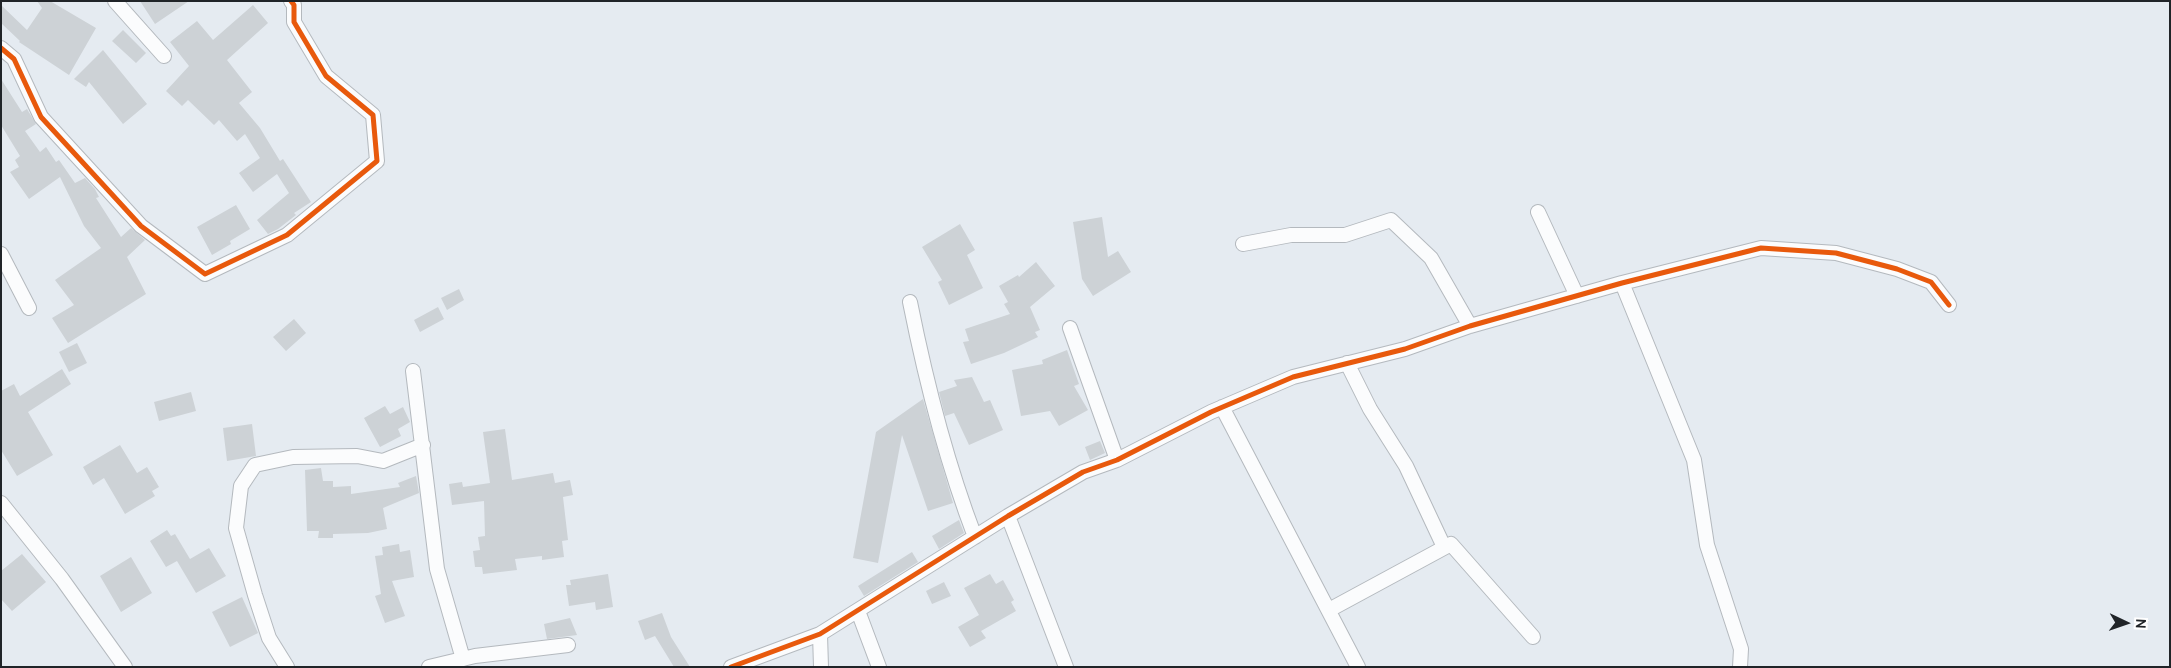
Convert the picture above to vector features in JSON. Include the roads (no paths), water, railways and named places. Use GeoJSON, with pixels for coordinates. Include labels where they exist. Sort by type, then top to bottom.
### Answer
{"type":"FeatureCollection","features":[{"type":"Feature","properties":{"kind":"street"},"geometry":{"type":"LineString","coordinates":[[115,1],[164,56]]}},
{"type":"Feature","properties":{"kind":"street"},"geometry":{"type":"LineString","coordinates":[[1,48],[14,59],[42,117],[48,124],[141,226],[205,274],[287,235],[378,161],[373,115],[326,76],[294,22],[294,5],[291,1]]}},
{"type":"Feature","properties":{"kind":"street"},"geometry":{"type":"LineString","coordinates":[[1538,212],[1577,296]]}},
{"type":"Feature","properties":{"kind":"street"},"geometry":{"type":"LineString","coordinates":[[1243,244],[1291,235],[1345,235],[1391,220],[1431,258],[1470,326]]}},
{"type":"Feature","properties":{"kind":"street"},"geometry":{"type":"LineString","coordinates":[[731,667],[820,634],[1082,472],[1117,460],[1222,407],[1293,377],[1405,348],[1470,326],[1622,283],[1761,248],[1836,253],[1897,269],[1931,282],[1949,305]]}},
{"type":"Feature","properties":{"kind":"street"},"geometry":{"type":"LineString","coordinates":[[1,254],[29,308]]}},
{"type":"Feature","properties":{"kind":"street"},"geometry":{"type":"LineString","coordinates":[[1622,283],[1694,460],[1707,545],[1741,649],[1740,667]]}},
{"type":"Feature","properties":{"kind":"street"},"geometry":{"type":"LineString","coordinates":[[910,302],[922,365],[943,440],[961,501],[976,536]]}},
{"type":"Feature","properties":{"kind":"street"},"geometry":{"type":"LineString","coordinates":[[1070,328],[1117,460]]}},
{"type":"Feature","properties":{"kind":"street"},"geometry":{"type":"LineString","coordinates":[[1347,363],[1370,409],[1406,466],[1444,547]]}},
{"type":"Feature","properties":{"kind":"street"},"geometry":{"type":"LineString","coordinates":[[413,371],[437,569],[463,659]]}},
{"type":"Feature","properties":{"kind":"street"},"geometry":{"type":"LineString","coordinates":[[1222,407],[1358,667]]}},
{"type":"Feature","properties":{"kind":"street"},"geometry":{"type":"LineString","coordinates":[[287,667],[269,638],[236,528],[241,486],[255,466],[294,456],[357,456],[383,461],[423,445]]}},
{"type":"Feature","properties":{"kind":"street"},"geometry":{"type":"LineString","coordinates":[[1,503],[62,579],[125,667]]}},
{"type":"Feature","properties":{"kind":"street"},"geometry":{"type":"LineString","coordinates":[[1008,516],[1066,667]]}},
{"type":"Feature","properties":{"kind":"street"},"geometry":{"type":"LineString","coordinates":[[1329,610],[1450,544],[1533,637]]}},
{"type":"Feature","properties":{"kind":"street"},"geometry":{"type":"LineString","coordinates":[[858,611],[879,667]]}},
{"type":"Feature","properties":{"kind":"street"},"geometry":{"type":"LineString","coordinates":[[820,634],[821,667]]}},
{"type":"Feature","properties":{"kind":"street"},"geometry":{"type":"LineString","coordinates":[[430,667],[463,659],[568,645]]}}]}
